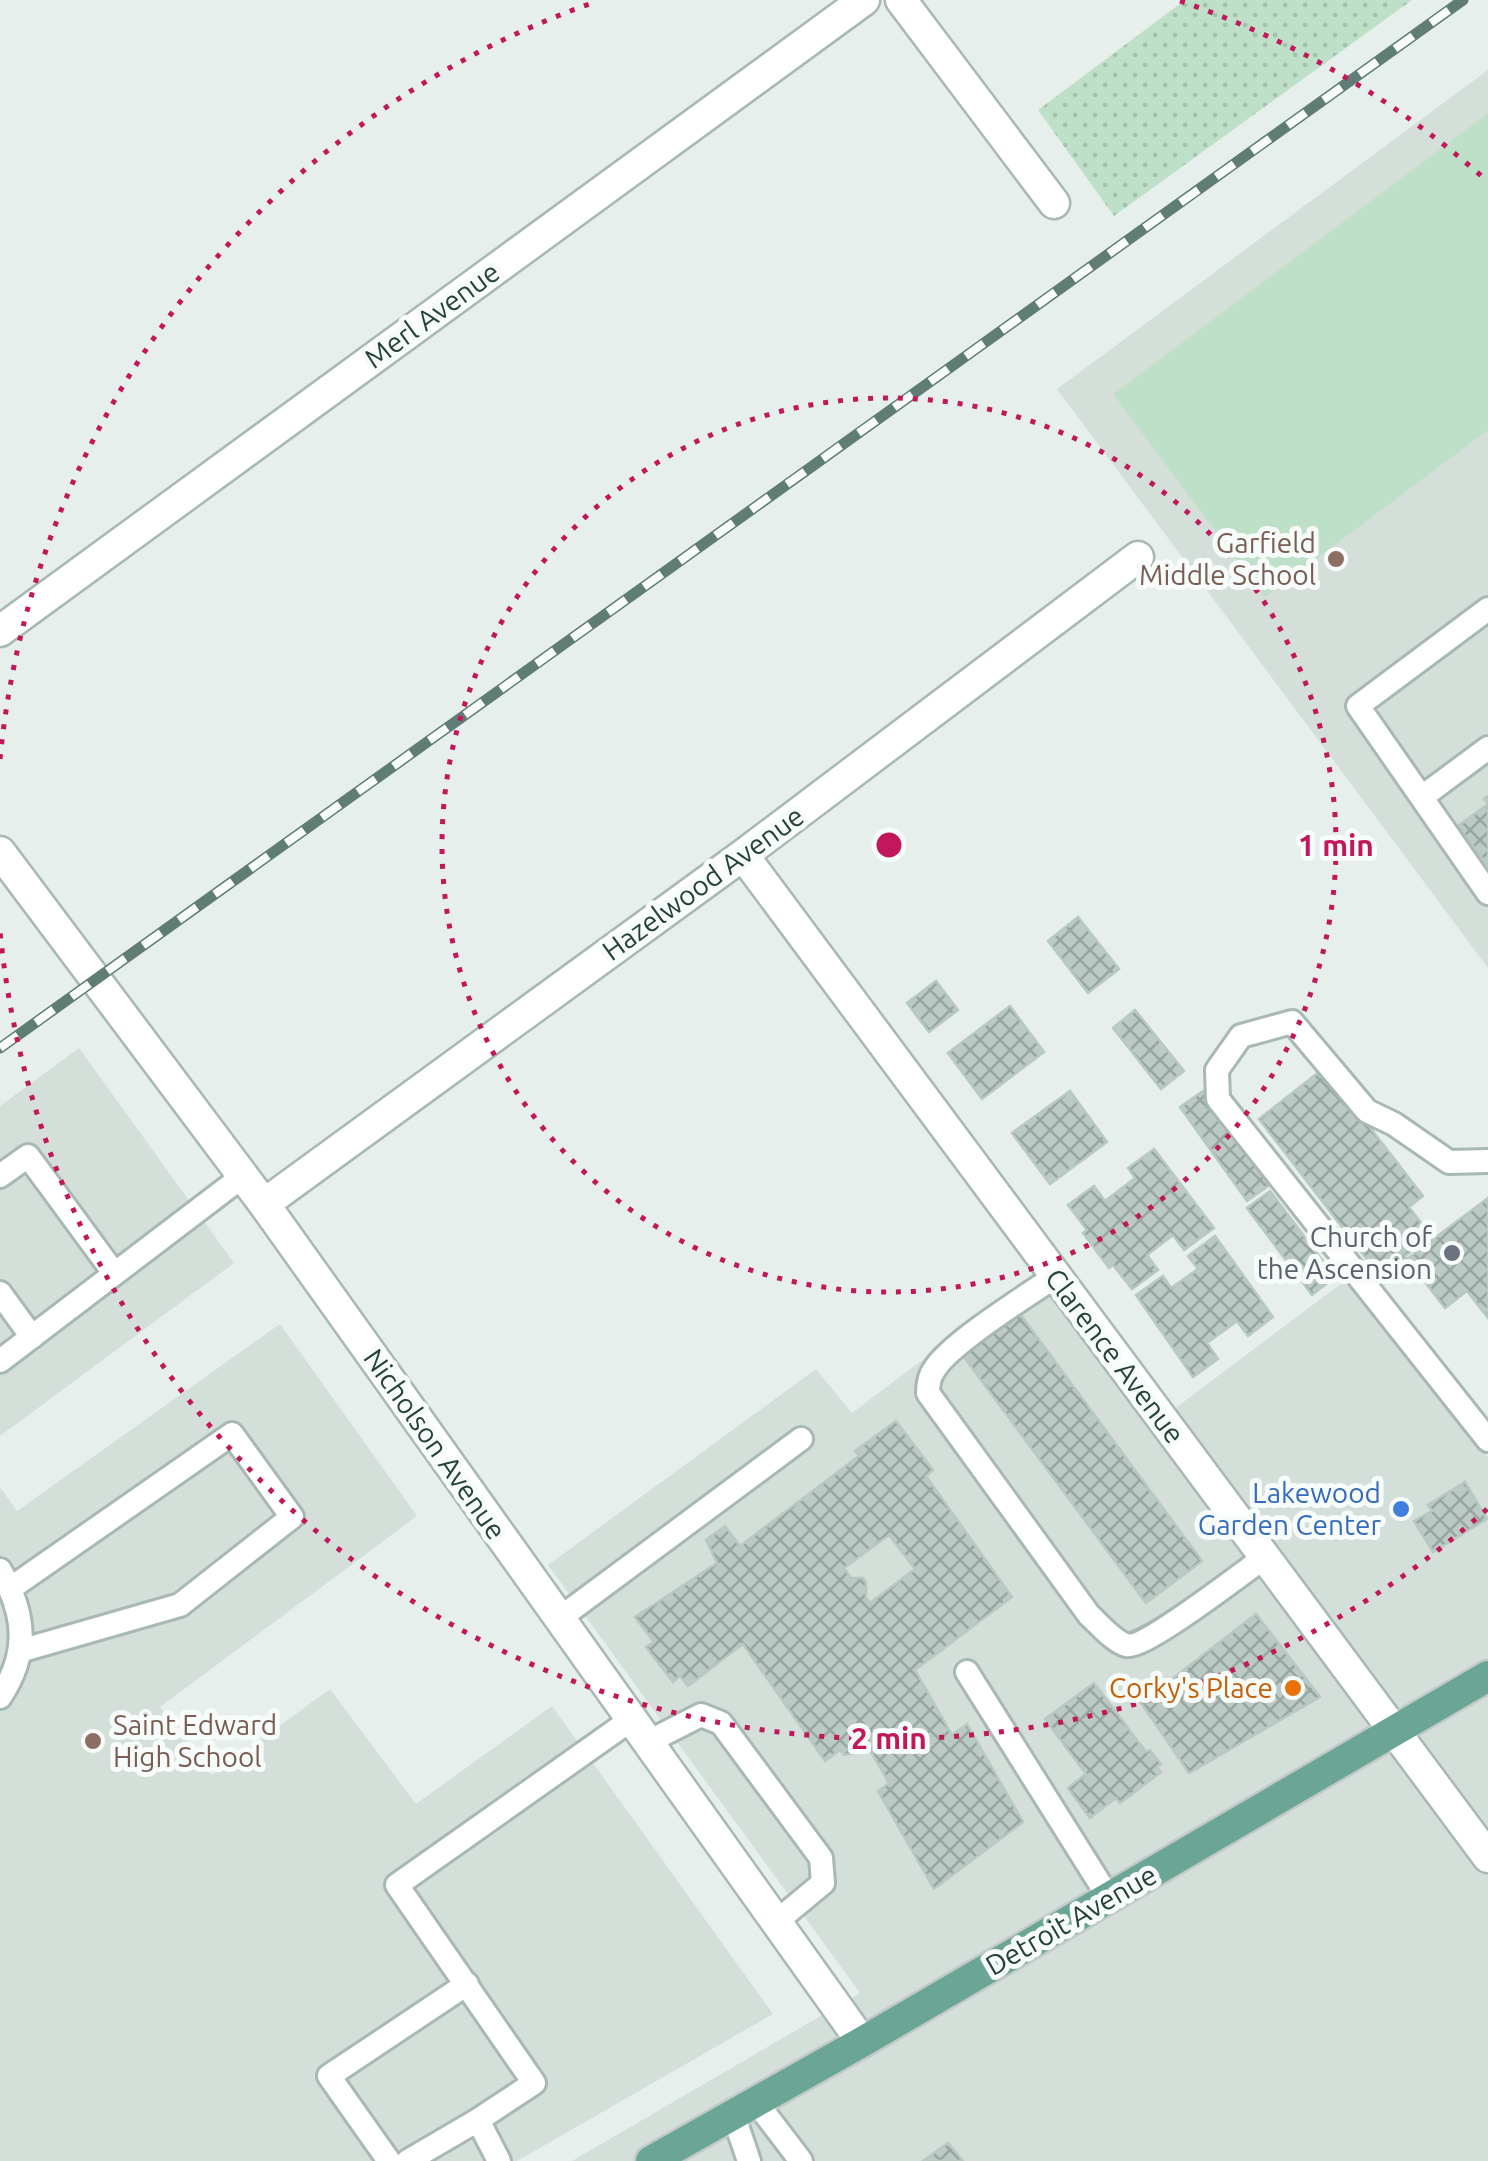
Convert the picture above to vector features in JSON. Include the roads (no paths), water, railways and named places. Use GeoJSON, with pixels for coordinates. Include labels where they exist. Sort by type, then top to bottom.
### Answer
{"type":"FeatureCollection","features":[{"type":"Feature","properties":{"kind":"main road","name":"Detroit Avenue"},"geometry":{"type":"LineString","coordinates":[[651,2161],[1488,1676]]}},
{"type":"Feature","properties":{"kind":"street","name":"Merl Avenue"},"geometry":{"type":"LineString","coordinates":[[0,630],[864,0]]}},
{"type":"Feature","properties":{"kind":"street"},"geometry":{"type":"LineString","coordinates":[[901,0],[1054,204]]}},
{"type":"Feature","properties":{"kind":"street","name":"Hazelwood Avenue"},"geometry":{"type":"LineString","coordinates":[[264,1204],[743,855],[1138,557]]}},
{"type":"Feature","properties":{"kind":"street","name":"Nicholson Avenue"},"geometry":{"type":"LineString","coordinates":[[0,852],[264,1204],[862,2042]]}},
{"type":"Feature","properties":{"kind":"street","name":"Clarence Avenue"},"geometry":{"type":"LineString","coordinates":[[743,855],[1488,1857]]}},
{"type":"Feature","properties":{"kind":"lane"},"geometry":{"type":"LineString","coordinates":[[1488,609],[1358,706],[1488,893]]}},
{"type":"Feature","properties":{"kind":"lane"},"geometry":{"type":"LineString","coordinates":[[1422,797],[1488,748]]}},
{"type":"Feature","properties":{"kind":"lane"},"geometry":{"type":"LineString","coordinates":[[1488,1160],[1449,1162],[1394,1124],[1367,1111],[1292,1022],[1240,1036],[1217,1070],[1218,1099],[1488,1440]]}},
{"type":"Feature","properties":{"kind":"lane"},"geometry":{"type":"LineString","coordinates":[[0,1176],[28,1156],[114,1272]]}},
{"type":"Feature","properties":{"kind":"lane"},"geometry":{"type":"LineString","coordinates":[[0,1361],[243,1176]]}},
{"type":"Feature","properties":{"kind":"lane"},"geometry":{"type":"LineString","coordinates":[[1056,1276],[937,1365],[928,1393],[1089,1615],[1123,1644],[1132,1646],[1175,1622],[1264,1556]]}},
{"type":"Feature","properties":{"kind":"lane"},"geometry":{"type":"LineString","coordinates":[[0,1292],[32,1337]]}},
{"type":"Feature","properties":{"kind":"lane"},"geometry":{"type":"LineString","coordinates":[[0,1697],[23,1650],[15,1595],[5,1579],[232,1434],[292,1517],[180,1604],[23,1650]]}},
{"type":"Feature","properties":{"kind":"lane"},"geometry":{"type":"LineString","coordinates":[[560,1618],[801,1439]]}},
{"type":"Feature","properties":{"kind":"lane"},"geometry":{"type":"LineString","coordinates":[[966,1672],[1109,1898]]}},
{"type":"Feature","properties":{"kind":"lane"},"geometry":{"type":"LineString","coordinates":[[408,2161],[534,2082],[397,1885],[640,1730],[701,1715],[721,1722],[821,1858],[823,1883],[776,1922]]}},
{"type":"Feature","properties":{"kind":"lane"},"geometry":{"type":"LineString","coordinates":[[390,2161],[330,2076],[467,1984]]}},
{"type":"Feature","properties":{"kind":"lane"},"geometry":{"type":"LineString","coordinates":[[745,2108],[749,2161]]}},
{"type":"Feature","properties":{"kind":"lane"},"geometry":{"type":"LineString","coordinates":[[745,2108],[801,2161]]}},
{"type":"Feature","properties":{"kind":"lane"},"geometry":{"type":"LineString","coordinates":[[478,2120],[499,2161]]}},
{"type":"Feature","properties":{"kind":"railway"},"geometry":{"type":"LineString","coordinates":[[0,1048],[1463,0]]}},
{"type":"Feature","properties":{"kind":"place","name":"Garfield Middle School"},"geometry":{"type":"Point","coordinates":[1336,559]}},
{"type":"Feature","properties":{"kind":"place","name":"Church of the Ascension"},"geometry":{"type":"Point","coordinates":[1452,1253]}},
{"type":"Feature","properties":{"kind":"place","name":"Lakewood Garden Center"},"geometry":{"type":"Point","coordinates":[1401,1509]}},
{"type":"Feature","properties":{"kind":"place","name":"Corky's Place"},"geometry":{"type":"Point","coordinates":[1293,1688]}},
{"type":"Feature","properties":{"kind":"place","name":"Saint Edward High School"},"geometry":{"type":"Point","coordinates":[93,1741]}}]}
